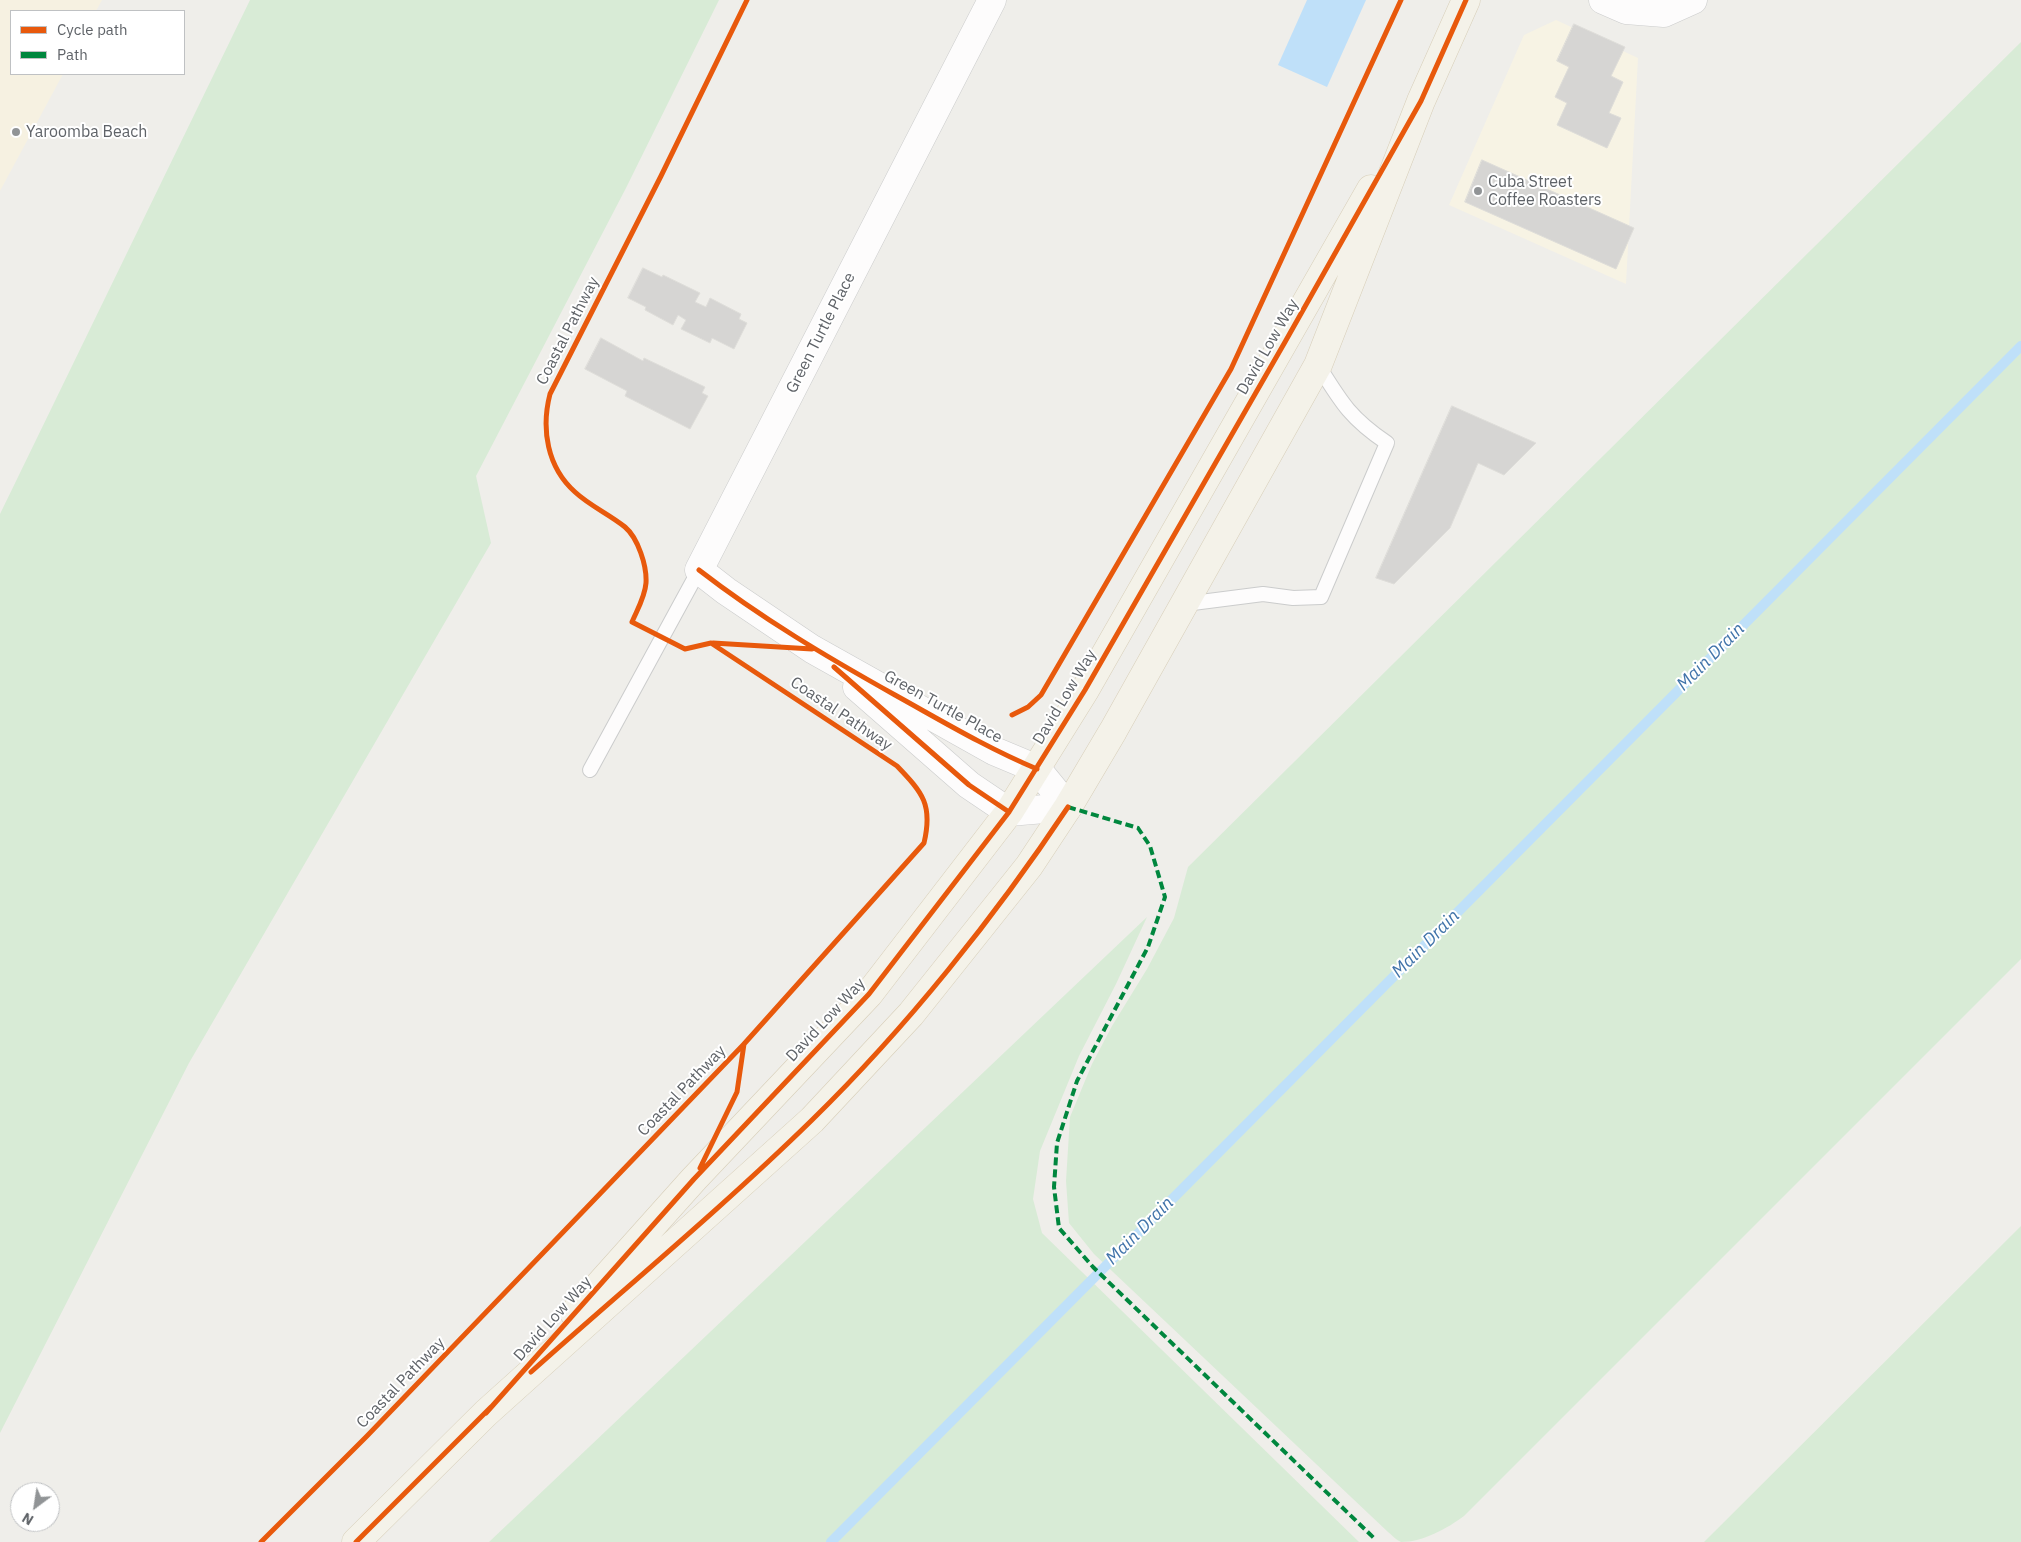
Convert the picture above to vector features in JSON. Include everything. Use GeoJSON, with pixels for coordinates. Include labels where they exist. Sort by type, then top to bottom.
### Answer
{"type":"FeatureCollection","features":[{"type":"Feature","properties":{"kind":"main road","name":"David Low Way"},"geometry":{"type":"LineString","coordinates":[[356,1542],[486,1413],[812,1120],[911,1014],[1029,866],[1068,807],[1186,604],[1318,364],[1420,101],[1466,0]]}},
{"type":"Feature","properties":{"kind":"main road","name":"David Low Way"},"geometry":{"type":"LineString","coordinates":[[486,1413],[694,1179],[869,994],[1009,812],[1085,690],[1285,342],[1420,101]]}},
{"type":"Feature","properties":{"kind":"street","name":"Green Turtle Place"},"geometry":{"type":"LineString","coordinates":[[992,0],[700,570],[812,649],[969,785],[1009,812]]}},
{"type":"Feature","properties":{"kind":"street"},"geometry":{"type":"LineString","coordinates":[[1603,0],[1626,10],[1664,13],[1693,0]]}},
{"type":"Feature","properties":{"kind":"street","name":"Green Turtle Place"},"geometry":{"type":"LineString","coordinates":[[812,649],[994,751],[1037,769],[1068,807]]}},
{"type":"Feature","properties":{"kind":"street"},"geometry":{"type":"LineString","coordinates":[[1009,812],[1068,807]]}},
{"type":"Feature","properties":{"kind":"lane"},"geometry":{"type":"LineString","coordinates":[[1186,604],[1263,594],[1293,598],[1321,597],[1388,443],[1366,429],[1346,410],[1318,364]]}},
{"type":"Feature","properties":{"kind":"lane"},"geometry":{"type":"LineString","coordinates":[[590,770],[700,570]]}},
{"type":"Feature","properties":{"kind":"shaded area"},"geometry":{"type":"Polygon","coordinates":[[[1556,20],[1638,58],[1626,284],[1449,205],[1524,35],[1556,20]]]}},
{"type":"Feature","properties":{"kind":"green space"},"geometry":{"type":"Polygon","coordinates":[[[250,0],[719,0],[626,188],[476,476],[491,543],[189,1063],[0,1433],[0,514],[250,0]]]}},
{"type":"Feature","properties":{"kind":"green space"},"geometry":{"type":"Polygon","coordinates":[[[2021,42],[2021,959],[1464,1516],[1435,1534],[1418,1540],[1401,1542],[1388,1532],[1094,1254],[1069,1223],[1066,1181],[1070,1117],[1092,1064],[1174,918],[1188,867],[2021,42]]]}},
{"type":"Feature","properties":{"kind":"green space"},"geometry":{"type":"Polygon","coordinates":[[[1147,917],[1116,984],[1079,1056],[1040,1151],[1033,1199],[1042,1233],[1359,1542],[489,1542],[1147,917]]]}},
{"type":"Feature","properties":{"kind":"green space"},"geometry":{"type":"Polygon","coordinates":[[[2021,1226],[2021,1542],[1704,1542],[2021,1226]]]}},
{"type":"Feature","properties":{"kind":"sand","name":"Yaroomba Beach"},"geometry":{"type":"Polygon","coordinates":[[[0,0],[102,0],[97,10],[10,10],[10,75],[62,75],[0,191],[0,0]]]}},
{"type":"Feature","properties":{"kind":"water"},"geometry":{"type":"Polygon","coordinates":[[[1307,0],[1366,0],[1327,87],[1278,65],[1307,0]]]}},
{"type":"Feature","properties":{"kind":"building"},"geometry":{"type":"Polygon","coordinates":[[[1574,24],[1625,47],[1611,76],[1623,82],[1609,113],[1621,118],[1607,148],[1557,125],[1567,103],[1555,97],[1569,67],[1557,61],[1574,24]]]}},
{"type":"Feature","properties":{"kind":"building"},"geometry":{"type":"Polygon","coordinates":[[[1482,160],[1634,228],[1616,269],[1465,202],[1482,160]]]}},
{"type":"Feature","properties":{"kind":"building"},"geometry":{"type":"Polygon","coordinates":[[[643,268],[662,277],[663,275],[700,293],[695,302],[706,307],[710,298],[741,314],[739,319],[747,323],[734,349],[712,338],[710,343],[681,329],[686,320],[678,315],[673,325],[645,310],[646,307],[628,298],[643,268]]]}},
{"type":"Feature","properties":{"kind":"building"},"geometry":{"type":"Polygon","coordinates":[[[601,338],[643,361],[644,358],[705,387],[702,393],[708,396],[690,429],[625,396],[627,391],[585,369],[601,338]]]}},
{"type":"Feature","properties":{"kind":"building"},"geometry":{"type":"Polygon","coordinates":[[[1452,406],[1536,443],[1504,475],[1478,463],[1450,528],[1394,584],[1376,578],[1452,406]]]}},
{"type":"Feature","properties":{"kind":"waterway","name":"Main Drain"},"geometry":{"type":"LineString","coordinates":[[831,1542],[2021,346]]}},
{"type":"Feature","properties":{"kind":"marked path"},"geometry":{"type":"LineString","coordinates":[[1068,807],[1138,828],[1150,846],[1165,897],[1148,947],[1077,1081],[1057,1143],[1054,1187],[1059,1228],[1093,1267],[1376,1540]]}},
{"type":"Feature","properties":{"kind":"cycle path","name":"Coastal Pathway"},"geometry":{"type":"LineString","coordinates":[[261,1542],[367,1436],[744,1044],[924,843],[927,819],[924,800],[897,766],[711,643],[685,649],[632,622],[646,583],[643,561],[638,545],[625,527],[575,492],[558,471],[549,447],[546,421],[550,394],[661,176],[747,0]]}},
{"type":"Feature","properties":{"kind":"cycle path"},"geometry":{"type":"LineString","coordinates":[[1012,715],[1028,707],[1041,695],[1231,369],[1401,0]]}},
{"type":"Feature","properties":{"kind":"cycle path"},"geometry":{"type":"LineString","coordinates":[[486,1413],[694,1179],[869,994],[1009,812],[1085,690],[1421,101],[1466,0]]}},
{"type":"Feature","properties":{"kind":"cycle path"},"geometry":{"type":"LineString","coordinates":[[699,570],[770,621],[844,666],[965,734],[1037,769]]}},
{"type":"Feature","properties":{"kind":"cycle path"},"geometry":{"type":"LineString","coordinates":[[713,643],[812,649]]}},
{"type":"Feature","properties":{"kind":"cycle path"},"geometry":{"type":"LineString","coordinates":[[834,667],[969,785],[1009,812]]}},
{"type":"Feature","properties":{"kind":"cycle path"},"geometry":{"type":"LineString","coordinates":[[531,1372],[743,1185],[847,1085],[915,1010],[980,930],[1068,807]]}},
{"type":"Feature","properties":{"kind":"cycle path"},"geometry":{"type":"LineString","coordinates":[[700,1168],[737,1092],[744,1044]]}},
{"type":"Feature","properties":{"kind":"cycle path"},"geometry":{"type":"LineString","coordinates":[[356,1542],[491,1407]]}},
{"type":"Feature","properties":{"kind":"place","name":"Yaroomba Beach"},"geometry":{"type":"Point","coordinates":[16,132]}},
{"type":"Feature","properties":{"kind":"place","name":"Cuba Street Coffee Roasters"},"geometry":{"type":"Point","coordinates":[1478,191]}}]}
